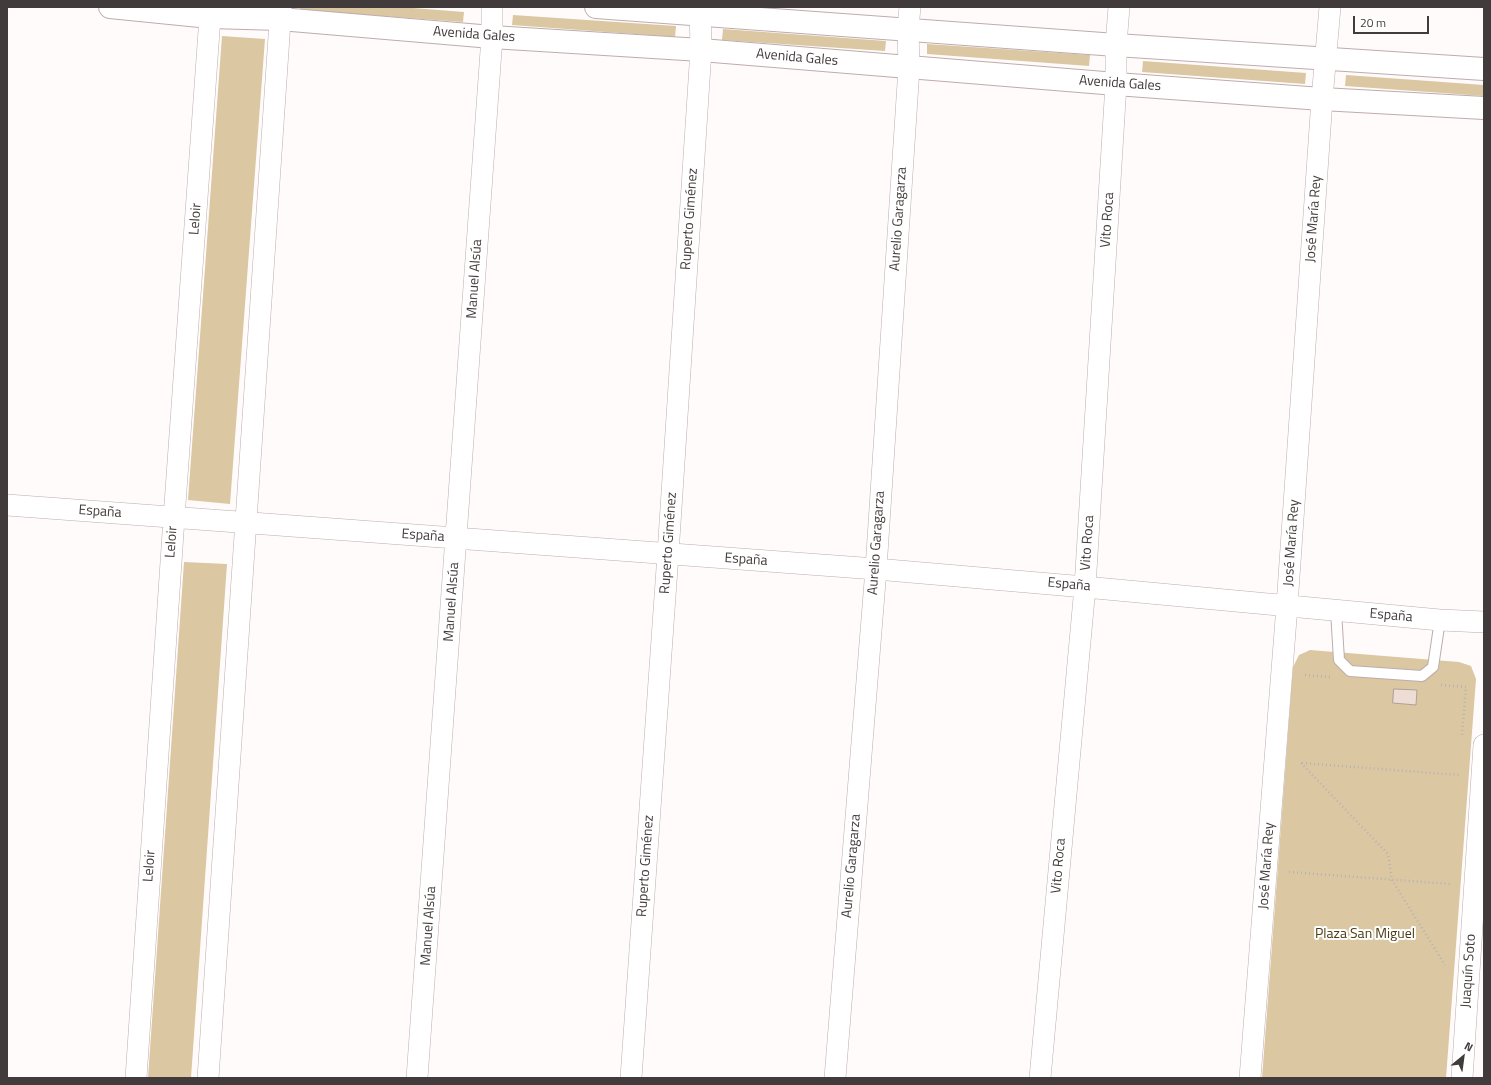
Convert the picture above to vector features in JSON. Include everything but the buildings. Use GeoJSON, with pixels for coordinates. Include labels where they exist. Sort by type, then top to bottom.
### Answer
{"type":"FeatureCollection","features":[{"type":"Feature","properties":{"kind":"street","name":"Avenida Gales"},"geometry":{"type":"LineString","coordinates":[[110,7],[212,12],[280,13],[492,36],[700,50],[909,68],[1322,99],[1484,108]]}},
{"type":"Feature","properties":{"kind":"street","name":"Manuel Alsúa"},"geometry":{"type":"LineString","coordinates":[[418,1078],[492,36],[492,7]]}},
{"type":"Feature","properties":{"kind":"street"},"geometry":{"type":"LineString","coordinates":[[596,7],[700,11],[1116,45],[1484,69]]}},
{"type":"Feature","properties":{"kind":"street","name":"Aurelio Garagarza"},"geometry":{"type":"LineString","coordinates":[[835,1078],[876,569],[909,68],[908,29],[910,7]]}},
{"type":"Feature","properties":{"kind":"street","name":"Vito Roca"},"geometry":{"type":"LineString","coordinates":[[1040,1078],[1085,587],[1116,84],[1116,45],[1119,7]]}},
{"type":"Feature","properties":{"kind":"street","name":"José María Rey"},"geometry":{"type":"LineString","coordinates":[[1250,1078],[1287,606],[1322,99],[1330,7]]}},
{"type":"Feature","properties":{"kind":"street","name":"Ruperto Giménez"},"geometry":{"type":"LineString","coordinates":[[631,1078],[668,554],[700,50],[700,11]]}},
{"type":"Feature","properties":{"kind":"street","name":"Leloir"},"geometry":{"type":"LineString","coordinates":[[136,1078],[174,518],[212,12]]}},
{"type":"Feature","properties":{"kind":"street"},"geometry":{"type":"LineString","coordinates":[[208,1078],[280,13]]}},
{"type":"Feature","properties":{"kind":"street","name":"España"},"geometry":{"type":"LineString","coordinates":[[7,505],[876,569],[1336,611],[1440,620],[1484,622]]}},
{"type":"Feature","properties":{"kind":"street","name":"Juaquín Soto"},"geometry":{"type":"LineString","coordinates":[[1462,1078],[1484,745]]}},
{"type":"Feature","properties":{"kind":"lane"},"geometry":{"type":"LineString","coordinates":[[1336,611],[1340,660],[1350,671],[1422,676],[1433,667],[1440,620]]}},
{"type":"Feature","properties":{"kind":"path"},"geometry":{"type":"LineString","coordinates":[[1302,675],[1334,677]]}},
{"type":"Feature","properties":{"kind":"path"},"geometry":{"type":"LineString","coordinates":[[1435,685],[1466,687],[1462,735]]}},
{"type":"Feature","properties":{"kind":"path"},"geometry":{"type":"LineString","coordinates":[[1296,763],[1459,775],[1459,783]]}},
{"type":"Feature","properties":{"kind":"path"},"geometry":{"type":"LineString","coordinates":[[1302,763],[1388,854],[1392,880],[1445,965]]}},
{"type":"Feature","properties":{"kind":"path"},"geometry":{"type":"LineString","coordinates":[[1288,872],[1451,884],[1452,877]]}},
{"type":"Feature","properties":{"kind":"path"},"geometry":{"type":"LineString","coordinates":[[1445,973],[1446,958]]}},
{"type":"Feature","properties":{"kind":"green space"},"geometry":{"type":"Polygon","coordinates":[[[300,7],[400,7],[464,12],[463,22],[300,10],[300,7]]]}},
{"type":"Feature","properties":{"kind":"green space"},"geometry":{"type":"Polygon","coordinates":[[[513,15],[676,26],[675,37],[512,25],[513,15]]]}},
{"type":"Feature","properties":{"kind":"green space"},"geometry":{"type":"Polygon","coordinates":[[[723,29],[886,41],[885,51],[722,40],[723,29]]]}},
{"type":"Feature","properties":{"kind":"green space"},"geometry":{"type":"Polygon","coordinates":[[[222,36],[265,39],[230,504],[188,500],[222,36]]]}},
{"type":"Feature","properties":{"kind":"green space"},"geometry":{"type":"Polygon","coordinates":[[[927,44],[1090,55],[1089,66],[927,54],[927,44]]]}},
{"type":"Feature","properties":{"kind":"green space"},"geometry":{"type":"Polygon","coordinates":[[[1143,61],[1306,73],[1305,84],[1142,72],[1143,61]]]}},
{"type":"Feature","properties":{"kind":"green space"},"geometry":{"type":"Polygon","coordinates":[[[1346,75],[1484,85],[1484,96],[1345,86],[1346,75]]]}},
{"type":"Feature","properties":{"kind":"green space"},"geometry":{"type":"Polygon","coordinates":[[[184,562],[227,564],[191,1078],[148,1078],[184,562]]]}},
{"type":"Feature","properties":{"kind":"green space","name":"Plaza San Miguel"},"geometry":{"type":"Polygon","coordinates":[[[1310,650],[1459,662],[1471,666],[1476,679],[1446,1078],[1262,1078],[1293,667],[1299,655],[1310,650]]]}}]}
